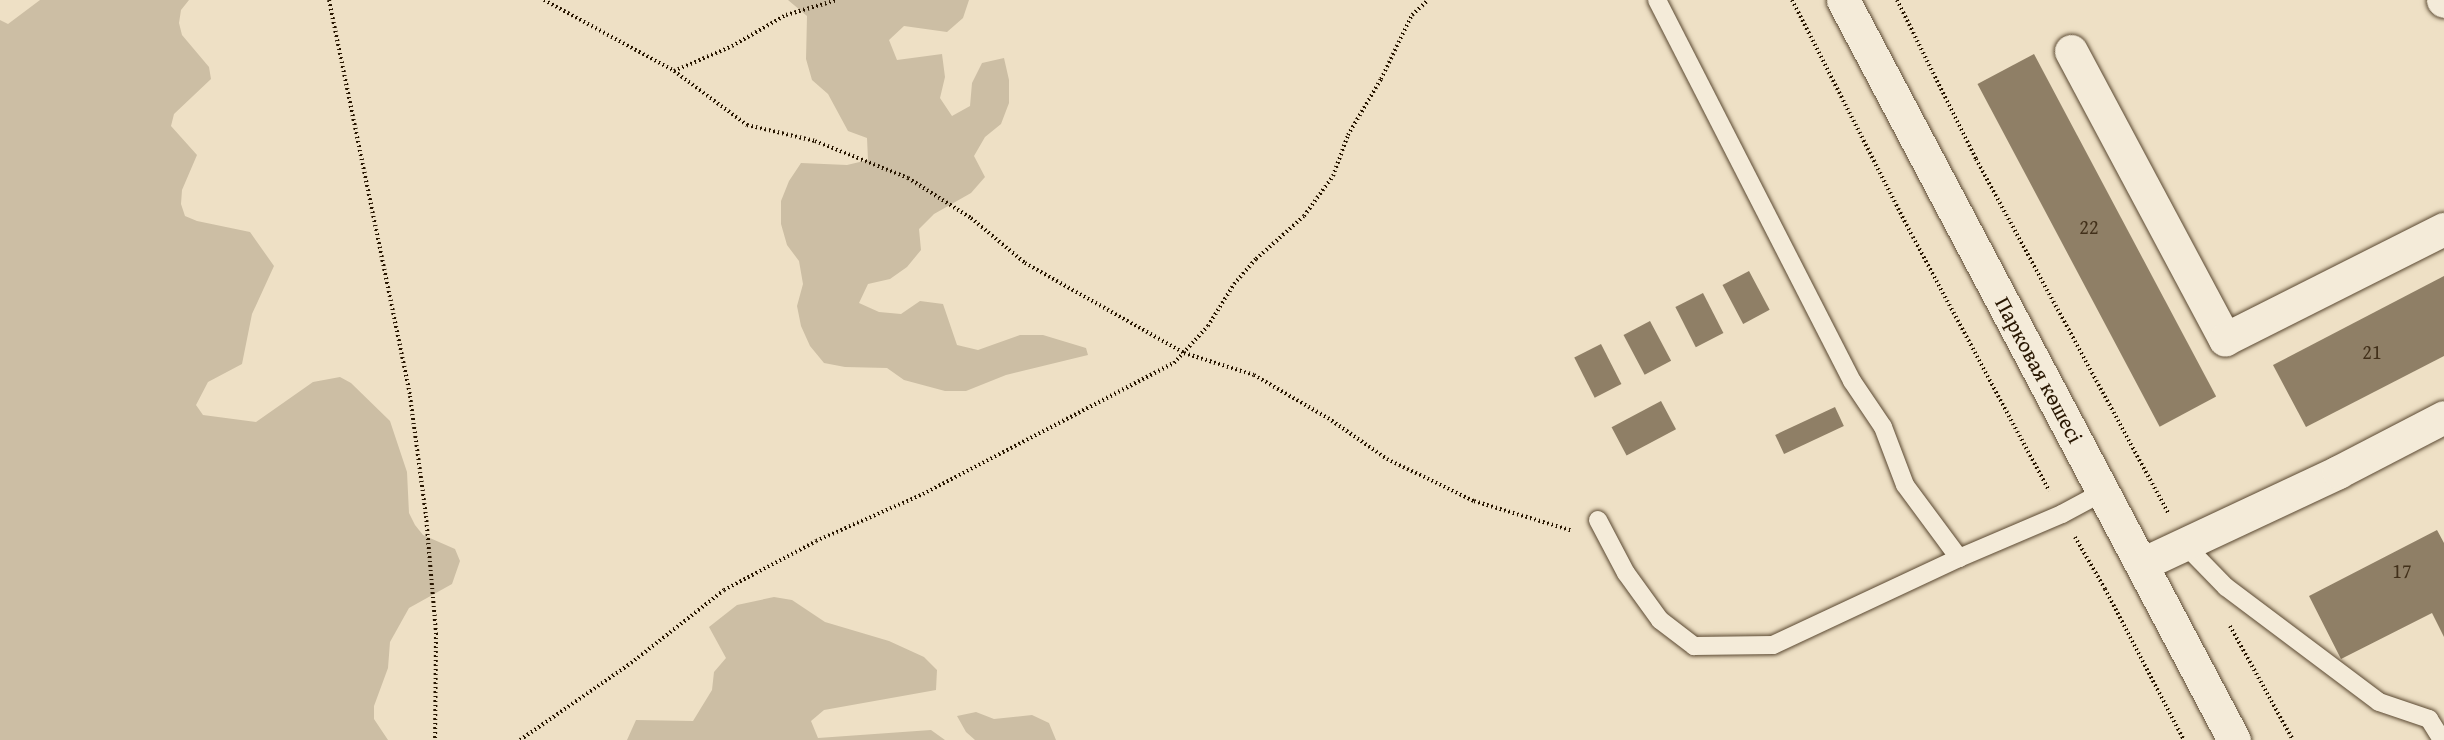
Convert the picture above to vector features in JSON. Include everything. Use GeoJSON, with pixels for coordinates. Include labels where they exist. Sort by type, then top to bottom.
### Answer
{"type":"FeatureCollection","features":[{"type":"Feature","properties":{"kind":"street","name":"Парковая көшесі"},"geometry":{"type":"LineString","coordinates":[[1843,0],[2234,740]]}},
{"type":"Feature","properties":{"kind":"street"},"geometry":{"type":"LineString","coordinates":[[2071,51],[2225,339],[2444,229]]}},
{"type":"Feature","properties":{"kind":"street"},"geometry":{"type":"LineString","coordinates":[[2142,564],[2338,472],[2444,417]]}},
{"type":"Feature","properties":{"kind":"lane"},"geometry":{"type":"LineString","coordinates":[[1657,0],[1852,381],[1883,427],[1905,485],[1959,558]]}},
{"type":"Feature","properties":{"kind":"lane"},"geometry":{"type":"LineString","coordinates":[[1598,520],[1626,573],[1660,620],[1694,646],[1773,645],[1959,558],[2062,514],[2103,492]]}},
{"type":"Feature","properties":{"kind":"lane"},"geometry":{"type":"LineString","coordinates":[[2186,545],[2226,587],[2379,702],[2429,719],[2442,740]]}},
{"type":"Feature","properties":{"kind":"path"},"geometry":{"type":"LineString","coordinates":[[329,0],[410,396],[426,516],[436,633],[435,740]]}},
{"type":"Feature","properties":{"kind":"path"},"geometry":{"type":"LineString","coordinates":[[544,0],[674,71],[747,125],[815,141],[908,178],[971,218],[1025,263],[1184,353],[1254,375],[1328,418],[1387,459],[1474,501],[1578,533],[1614,550]]}},
{"type":"Feature","properties":{"kind":"path"},"geometry":{"type":"LineString","coordinates":[[674,71],[732,46],[786,15],[837,0]]}},
{"type":"Feature","properties":{"kind":"path"},"geometry":{"type":"LineString","coordinates":[[520,740],[630,663],[724,590],[816,541],[923,494],[1174,363],[1208,326],[1234,284],[1304,216],[1333,176],[1348,135],[1381,79],[1412,15],[1428,0]]}},
{"type":"Feature","properties":{"kind":"path"},"geometry":{"type":"LineString","coordinates":[[1792,0],[1913,237],[2062,514],[2105,589],[2184,740]]}},
{"type":"Feature","properties":{"kind":"path"},"geometry":{"type":"LineString","coordinates":[[1897,0],[1976,159],[2186,545]]}},
{"type":"Feature","properties":{"kind":"path"},"geometry":{"type":"LineString","coordinates":[[2224,616],[2293,740]]}},
{"type":"Feature","properties":{"kind":"shaded area"},"geometry":{"type":"Polygon","coordinates":[[[40,0],[189,0],[181,10],[179,23],[182,35],[209,67],[211,79],[174,114],[171,126],[197,155],[182,190],[181,204],[185,216],[197,221],[250,232],[274,266],[252,314],[242,364],[208,382],[196,405],[203,415],[256,422],[313,382],[340,377],[351,383],[390,421],[407,472],[409,513],[415,525],[423,535],[455,549],[460,561],[452,584],[409,608],[390,642],[388,668],[374,706],[374,719],[388,740],[0,740],[0,20],[8,24],[40,0]]]}},
{"type":"Feature","properties":{"kind":"shaded area"},"geometry":{"type":"Polygon","coordinates":[[[788,0],[969,0],[963,18],[947,32],[904,26],[889,40],[897,60],[942,54],[945,77],[940,98],[952,116],[970,106],[972,83],[982,63],[1004,58],[1009,80],[1009,103],[1001,124],[985,137],[974,156],[985,177],[971,193],[934,214],[919,229],[921,250],[907,267],[890,279],[868,284],[859,303],[879,312],[901,314],[920,301],[943,304],[957,345],[978,350],[1020,335],[1043,335],[1086,348],[1088,355],[1006,375],[966,391],[945,391],[904,380],[887,368],[845,367],[824,363],[810,346],[801,326],[797,306],[803,284],[799,261],[787,245],[781,224],[781,201],[789,181],[801,163],[847,165],[868,160],[867,138],[848,131],[828,94],[812,80],[806,59],[807,16],[788,0]]]}},
{"type":"Feature","properties":{"kind":"shaded area"},"geometry":{"type":"Polygon","coordinates":[[[774,597],[792,600],[825,622],[889,641],[924,657],[937,670],[936,690],[824,710],[811,721],[818,738],[931,730],[945,740],[627,740],[636,720],[693,721],[712,690],[714,672],[726,658],[709,627],[737,605],[774,597]]]}},
{"type":"Feature","properties":{"kind":"shaded area"},"geometry":{"type":"Polygon","coordinates":[[[976,712],[994,719],[1032,715],[1049,723],[1056,740],[975,740],[966,732],[957,716],[976,712]]]}},
{"type":"Feature","properties":{"kind":"building"},"geometry":{"type":"Polygon","coordinates":[[[2034,54],[2216,397],[2160,427],[1977,84],[2034,54]]]}},
{"type":"Feature","properties":{"kind":"building"},"geometry":{"type":"Polygon","coordinates":[[[1749,271],[1770,310],[1743,324],[1723,285],[1749,271]]]}},
{"type":"Feature","properties":{"kind":"building"},"geometry":{"type":"Polygon","coordinates":[[[2444,276],[2444,356],[2306,427],[2273,365],[2444,276]]]}},
{"type":"Feature","properties":{"kind":"building"},"geometry":{"type":"Polygon","coordinates":[[[1703,293],[1723,333],[1696,347],[1675,307],[1703,293]]]}},
{"type":"Feature","properties":{"kind":"building"},"geometry":{"type":"Polygon","coordinates":[[[1650,321],[1671,361],[1645,375],[1624,335],[1650,321]]]}},
{"type":"Feature","properties":{"kind":"building"},"geometry":{"type":"Polygon","coordinates":[[[1601,344],[1621,384],[1595,398],[1574,358],[1601,344]]]}},
{"type":"Feature","properties":{"kind":"building"},"geometry":{"type":"Polygon","coordinates":[[[1661,401],[1676,429],[1627,456],[1612,427],[1661,401]]]}},
{"type":"Feature","properties":{"kind":"building"},"geometry":{"type":"Polygon","coordinates":[[[1835,407],[1844,426],[1784,454],[1775,435],[1835,407]]]}},
{"type":"Feature","properties":{"kind":"building"},"geometry":{"type":"Polygon","coordinates":[[[2437,530],[2444,543],[2444,637],[2432,613],[2341,659],[2309,596],[2437,530]]]}}]}
